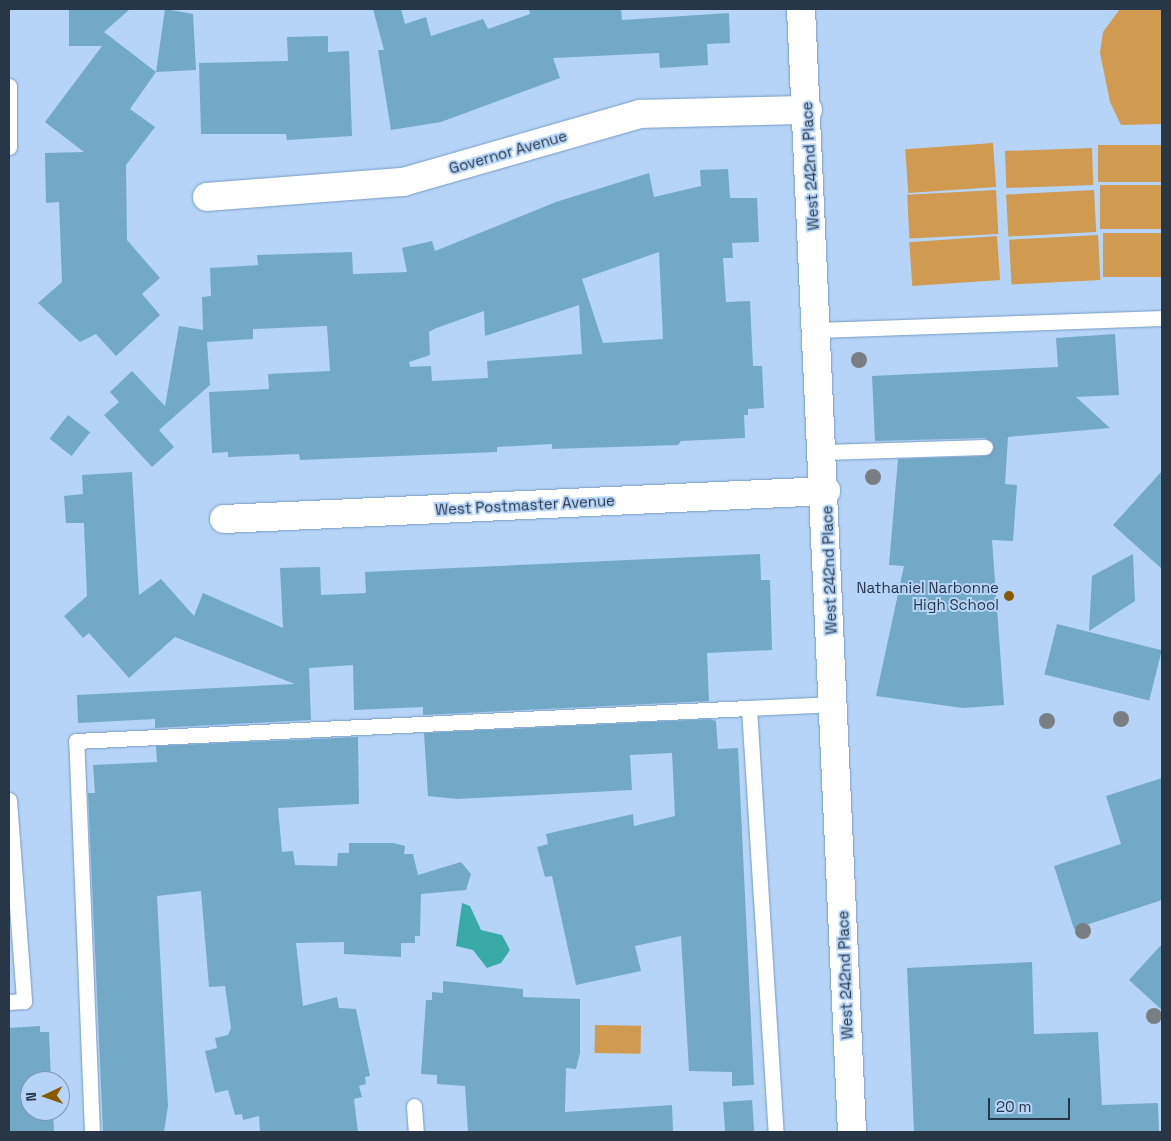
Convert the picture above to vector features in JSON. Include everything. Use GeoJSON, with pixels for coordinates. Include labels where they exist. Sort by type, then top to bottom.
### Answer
{"type":"FeatureCollection","features":[{"type":"Feature","properties":{"kind":"street","name":"West 242nd Place"},"geometry":{"type":"LineString","coordinates":[[801,9],[808,110],[826,490],[852,1132]]}},
{"type":"Feature","properties":{"kind":"street","name":"Governor Avenue"},"geometry":{"type":"LineString","coordinates":[[207,196],[403,182],[640,114],[808,110]]}},
{"type":"Feature","properties":{"kind":"street","name":"West Postmaster Avenue"},"geometry":{"type":"LineString","coordinates":[[224,519],[826,490]]}},
{"type":"Feature","properties":{"kind":"lane"},"geometry":{"type":"LineString","coordinates":[[9,86],[9,147]]}},
{"type":"Feature","properties":{"kind":"lane"},"geometry":{"type":"LineString","coordinates":[[818,330],[1162,318]]}},
{"type":"Feature","properties":{"kind":"lane"},"geometry":{"type":"LineString","coordinates":[[824,452],[985,447]]}},
{"type":"Feature","properties":{"kind":"lane"},"geometry":{"type":"LineString","coordinates":[[92,1132],[76,741],[834,704]]}},
{"type":"Feature","properties":{"kind":"lane"},"geometry":{"type":"LineString","coordinates":[[749,708],[776,1132]]}},
{"type":"Feature","properties":{"kind":"lane"},"geometry":{"type":"LineString","coordinates":[[9,800],[24,1001],[9,1002]]}},
{"type":"Feature","properties":{"kind":"lane"},"geometry":{"type":"LineString","coordinates":[[414,1106],[416,1132]]}},
{"type":"Feature","properties":{"kind":"shaded area"},"geometry":{"type":"Polygon","coordinates":[[[1120,9],[1162,9],[1162,124],[1121,125],[1110,102],[1100,53],[1103,32],[1120,9]]]}},
{"type":"Feature","properties":{"kind":"shaded area"},"geometry":{"type":"Polygon","coordinates":[[[993,143],[996,187],[908,193],[905,149],[993,143]]]}},
{"type":"Feature","properties":{"kind":"shaded area"},"geometry":{"type":"Polygon","coordinates":[[[1098,145],[1162,145],[1162,182],[1098,182],[1098,145]]]}},
{"type":"Feature","properties":{"kind":"shaded area"},"geometry":{"type":"Polygon","coordinates":[[[1092,148],[1093,185],[1006,188],[1005,151],[1092,148]]]}},
{"type":"Feature","properties":{"kind":"shaded area"},"geometry":{"type":"Polygon","coordinates":[[[1100,185],[1162,185],[1162,229],[1100,229],[1100,185]]]}},
{"type":"Feature","properties":{"kind":"shaded area"},"geometry":{"type":"Polygon","coordinates":[[[996,190],[998,234],[909,239],[907,195],[996,190]]]}},
{"type":"Feature","properties":{"kind":"shaded area"},"geometry":{"type":"Polygon","coordinates":[[[1094,190],[1096,232],[1008,237],[1006,195],[1094,190]]]}},
{"type":"Feature","properties":{"kind":"shaded area"},"geometry":{"type":"Polygon","coordinates":[[[1103,233],[1162,233],[1162,277],[1103,277],[1103,233]]]}},
{"type":"Feature","properties":{"kind":"shaded area"},"geometry":{"type":"Polygon","coordinates":[[[1098,235],[1100,280],[1011,285],[1009,240],[1098,235]]]}},
{"type":"Feature","properties":{"kind":"shaded area"},"geometry":{"type":"Polygon","coordinates":[[[997,236],[1000,280],[912,286],[909,242],[997,236]]]}},
{"type":"Feature","properties":{"kind":"shaded area"},"geometry":{"type":"Polygon","coordinates":[[[462,903],[470,906],[481,930],[502,935],[510,950],[501,963],[487,968],[473,950],[456,946],[462,903]]]}},
{"type":"Feature","properties":{"kind":"shaded area"},"geometry":{"type":"Polygon","coordinates":[[[595,1025],[641,1026],[641,1054],[595,1053],[595,1025]]]}},
{"type":"Feature","properties":{"kind":"building"},"geometry":{"type":"Polygon","coordinates":[[[69,9],[130,9],[104,32],[156,72],[130,109],[155,127],[126,165],[127,240],[160,278],[142,294],[160,315],[116,356],[96,334],[80,342],[38,303],[62,282],[59,202],[46,203],[45,153],[84,152],[45,122],[102,46],[69,46],[69,9]]]}},
{"type":"Feature","properties":{"kind":"building"},"geometry":{"type":"Polygon","coordinates":[[[165,9],[193,14],[196,70],[156,72],[165,9]]]}},
{"type":"Feature","properties":{"kind":"building"},"geometry":{"type":"Polygon","coordinates":[[[373,9],[401,9],[405,24],[426,17],[431,36],[483,19],[488,29],[530,14],[529,9],[621,9],[622,20],[729,13],[730,43],[707,44],[708,65],[660,68],[659,53],[553,58],[560,78],[441,122],[391,130],[378,50],[384,50],[373,9]]]}},
{"type":"Feature","properties":{"kind":"building"},"geometry":{"type":"Polygon","coordinates":[[[328,36],[328,52],[349,51],[352,136],[287,140],[286,134],[201,134],[199,63],[288,61],[287,37],[328,36]]]}},
{"type":"Feature","properties":{"kind":"building"},"geometry":{"type":"Polygon","coordinates":[[[728,169],[730,198],[757,198],[759,242],[732,243],[733,258],[723,258],[726,302],[750,301],[753,366],[762,366],[764,408],[748,409],[748,415],[744,415],[745,438],[681,441],[678,445],[552,449],[552,444],[497,447],[497,452],[300,460],[299,454],[228,457],[228,452],[212,453],[209,392],[269,389],[268,374],[330,371],[327,326],[253,329],[253,339],[207,342],[210,385],[159,430],[174,447],[152,467],[104,415],[119,402],[110,392],[132,371],[165,406],[179,326],[203,330],[202,297],[211,296],[210,268],[258,265],[257,255],[352,252],[353,274],[407,272],[402,248],[432,241],[435,251],[556,202],[649,173],[654,197],[701,186],[700,170],[728,169]],[[659,252],[582,279],[603,343],[663,339],[659,252]],[[579,305],[485,336],[484,311],[434,329],[429,332],[430,355],[409,362],[410,367],[431,366],[432,381],[488,378],[487,361],[582,354],[579,305]]]}},
{"type":"Feature","properties":{"kind":"building"},"geometry":{"type":"Polygon","coordinates":[[[1115,334],[1119,395],[1076,397],[1110,428],[1008,437],[1005,484],[1017,485],[1013,541],[992,540],[1004,705],[963,708],[876,696],[904,566],[889,565],[898,459],[985,456],[994,447],[985,438],[875,441],[872,376],[1058,367],[1056,338],[1115,334]]]}},
{"type":"Feature","properties":{"kind":"building"},"geometry":{"type":"Polygon","coordinates":[[[68,415],[90,432],[72,456],[50,439],[68,415]]]}},
{"type":"Feature","properties":{"kind":"building"},"geometry":{"type":"Polygon","coordinates":[[[1162,471],[1162,569],[1113,525],[1162,471]]]}},
{"type":"Feature","properties":{"kind":"building"},"geometry":{"type":"Polygon","coordinates":[[[132,472],[139,595],[161,579],[194,616],[203,593],[283,628],[280,568],[320,567],[321,595],[366,593],[365,572],[760,554],[761,580],[770,580],[772,650],[707,653],[709,701],[423,715],[423,707],[354,710],[353,665],[309,668],[311,720],[155,728],[155,719],[78,723],[77,695],[295,684],[175,637],[129,678],[89,633],[83,638],[64,616],[87,596],[84,523],[66,523],[64,496],[83,494],[82,475],[132,472]]]}},
{"type":"Feature","properties":{"kind":"building"},"geometry":{"type":"Polygon","coordinates":[[[1133,554],[1135,601],[1089,631],[1092,576],[1133,554]]]}},
{"type":"Feature","properties":{"kind":"building"},"geometry":{"type":"Polygon","coordinates":[[[1057,624],[1162,650],[1149,701],[1044,674],[1057,624]]]}},
{"type":"Feature","properties":{"kind":"building"},"geometry":{"type":"Polygon","coordinates":[[[710,719],[716,721],[718,749],[738,748],[754,1085],[732,1086],[732,1072],[689,1071],[681,936],[635,946],[641,971],[576,985],[552,876],[545,877],[537,847],[548,844],[546,834],[633,814],[634,826],[675,816],[672,753],[630,755],[632,790],[457,799],[428,796],[424,733],[710,719]]]}},
{"type":"Feature","properties":{"kind":"building"},"geometry":{"type":"Polygon","coordinates":[[[358,737],[359,804],[278,808],[282,852],[293,851],[295,865],[337,866],[338,853],[349,853],[349,843],[393,843],[405,846],[404,854],[413,854],[418,875],[461,862],[471,874],[466,890],[421,894],[420,936],[415,936],[415,943],[401,943],[401,957],[344,954],[344,942],[296,943],[303,1006],[337,997],[339,1008],[356,1009],[370,1076],[365,1077],[366,1084],[359,1086],[362,1097],[354,1099],[358,1132],[260,1132],[259,1116],[243,1120],[242,1114],[235,1115],[228,1090],[215,1093],[205,1051],[217,1048],[215,1038],[228,1035],[231,1028],[225,986],[209,987],[201,891],[157,896],[168,1106],[164,1132],[103,1131],[88,793],[95,793],[93,765],[157,762],[156,746],[358,737]]]}},
{"type":"Feature","properties":{"kind":"building"},"geometry":{"type":"Polygon","coordinates":[[[1162,778],[1162,900],[1074,929],[1054,866],[1121,844],[1106,796],[1162,778]]]}},
{"type":"Feature","properties":{"kind":"building"},"geometry":{"type":"Polygon","coordinates":[[[1162,944],[1162,1010],[1129,980],[1162,944]]]}},
{"type":"Feature","properties":{"kind":"building"},"geometry":{"type":"Polygon","coordinates":[[[1032,962],[1034,1034],[1098,1032],[1102,1105],[1158,1103],[1159,1132],[914,1132],[907,968],[1032,962]]]}},
{"type":"Feature","properties":{"kind":"building"},"geometry":{"type":"Polygon","coordinates":[[[443,981],[523,989],[523,997],[580,999],[580,1053],[576,1069],[566,1068],[565,1112],[672,1105],[673,1132],[468,1132],[465,1086],[437,1084],[437,1075],[421,1074],[426,1000],[432,1000],[432,992],[443,993],[443,981]]]}},
{"type":"Feature","properties":{"kind":"building"},"geometry":{"type":"Polygon","coordinates":[[[40,1026],[40,1032],[49,1032],[51,1071],[20,1071],[20,1121],[53,1121],[54,1132],[9,1132],[9,1028],[40,1026]]]}},
{"type":"Feature","properties":{"kind":"building"},"geometry":{"type":"Polygon","coordinates":[[[752,1100],[754,1132],[725,1132],[723,1102],[752,1100]]]}},
{"type":"Feature","properties":{"kind":"place","name":"Nathaniel Narbonne High School"},"geometry":{"type":"Point","coordinates":[1009,596]}}]}
